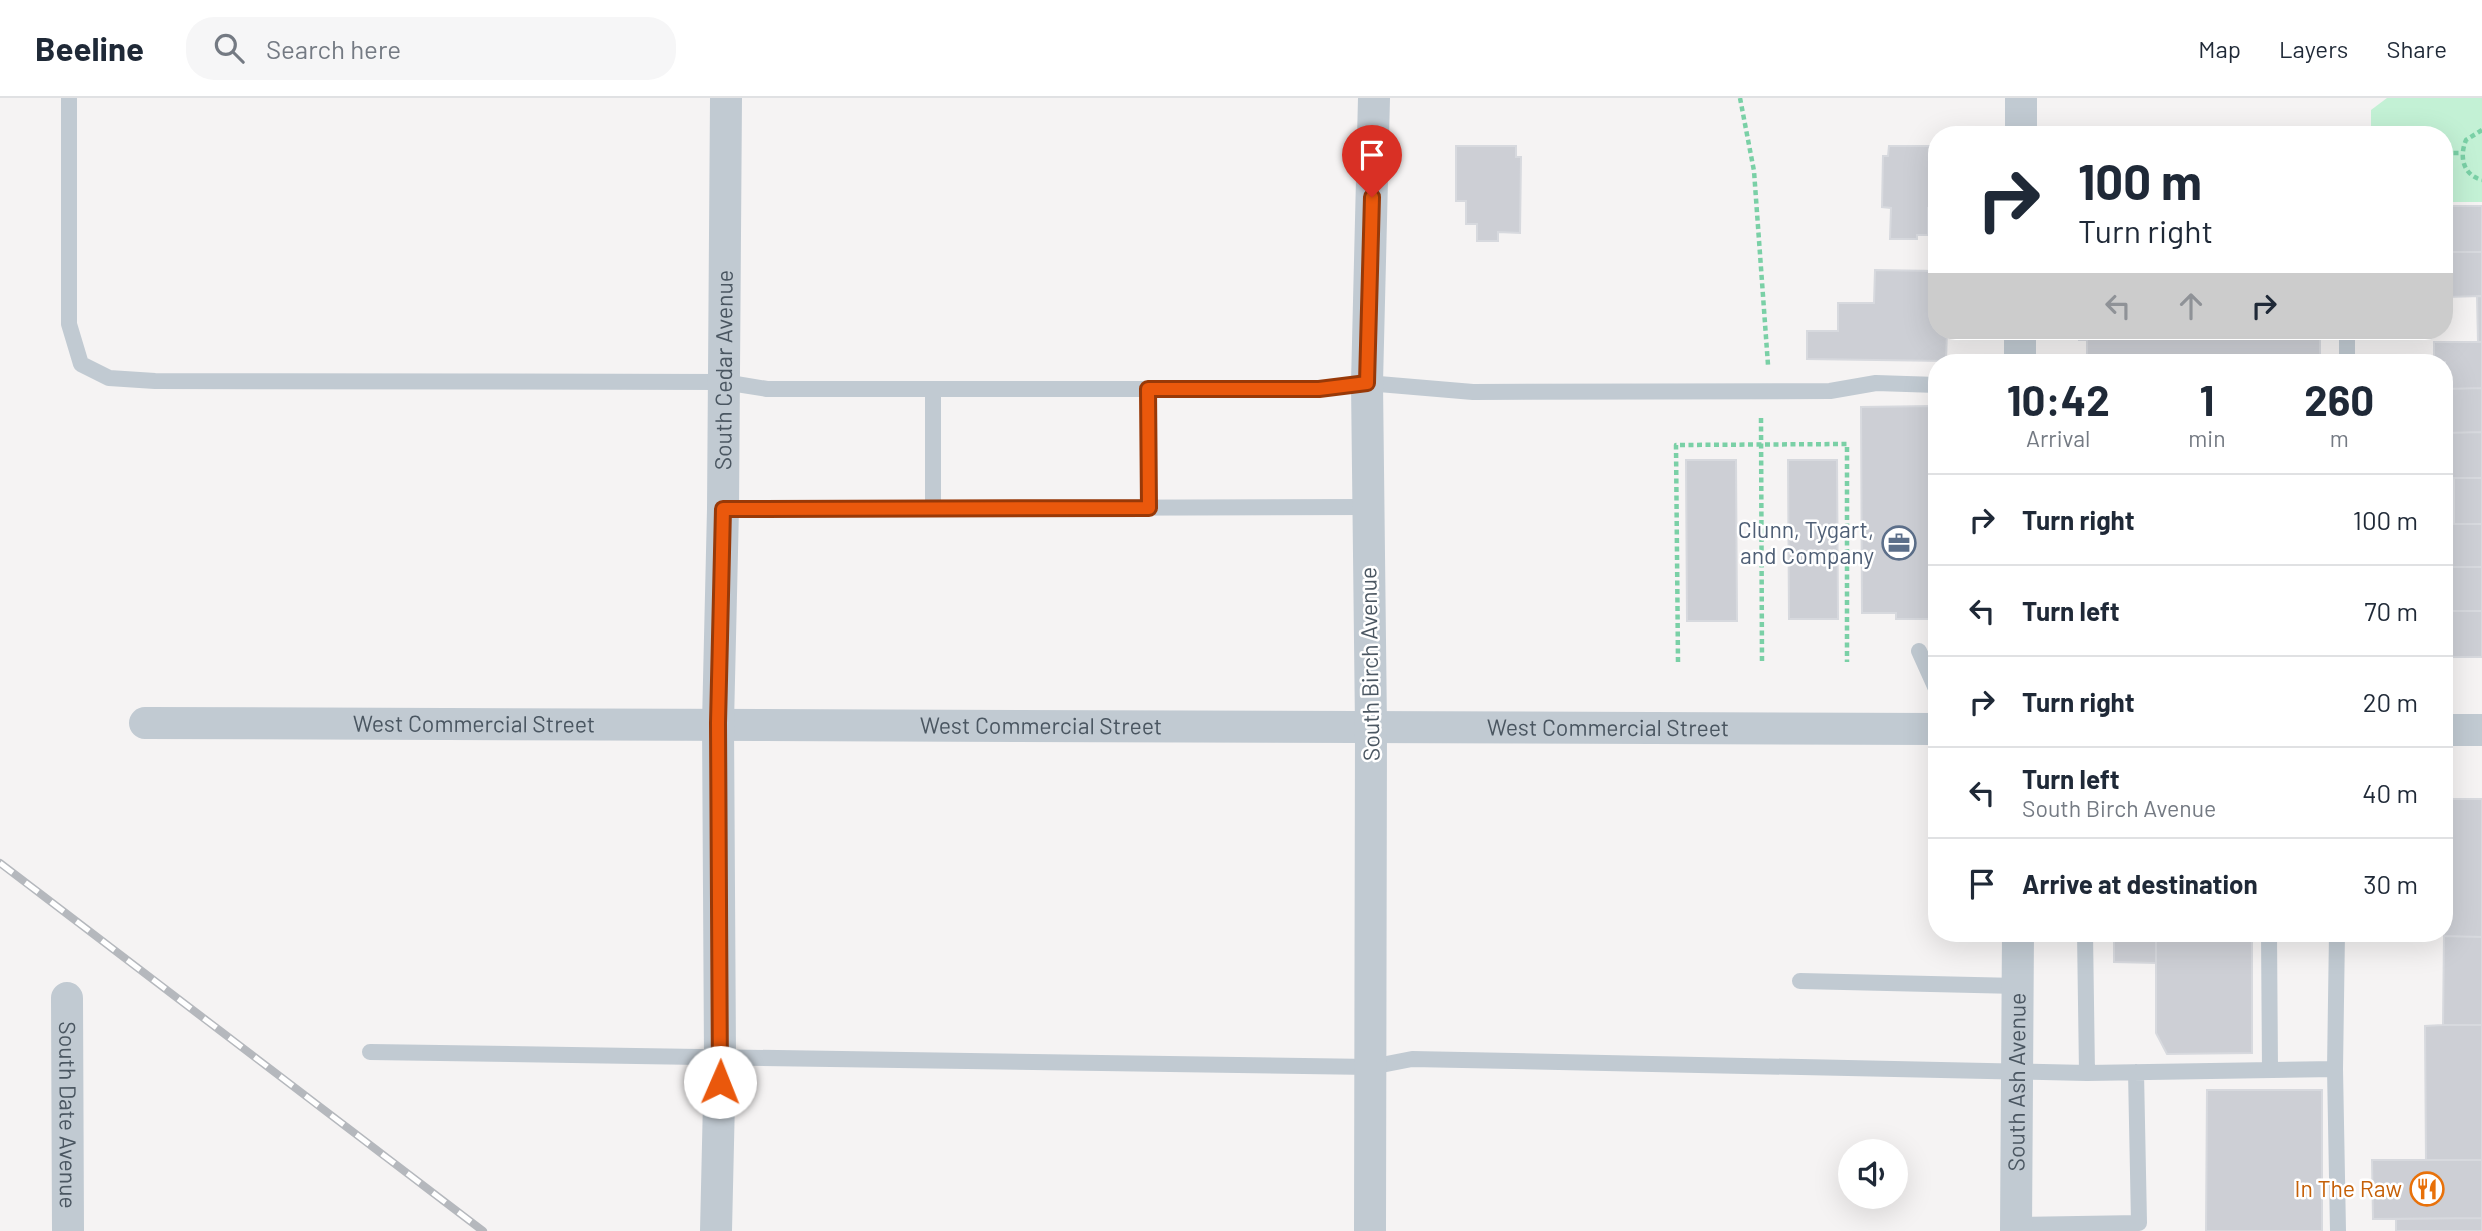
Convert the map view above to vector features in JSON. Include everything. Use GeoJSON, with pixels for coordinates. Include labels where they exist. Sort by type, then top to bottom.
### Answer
{"type":"FeatureCollection","features":[{"type":"Feature","properties":{"kind":"street","name":"South Cedar Avenue"},"geometry":{"type":"LineString","coordinates":[[716,1231],[720,1057],[718,723],[723,509],[726,98]]}},
{"type":"Feature","properties":{"kind":"street","name":"South Birch Avenue"},"geometry":{"type":"LineString","coordinates":[[1370,1231],[1371,726],[1367,383],[1374,98]]}},
{"type":"Feature","properties":{"kind":"street"},"geometry":{"type":"LineString","coordinates":[[2021,98],[2021,126]]}},
{"type":"Feature","properties":{"kind":"street","name":"West Commercial Street"},"geometry":{"type":"LineString","coordinates":[[145,723],[1928,729]]}},
{"type":"Feature","properties":{"kind":"street"},"geometry":{"type":"LineString","coordinates":[[2453,730],[2482,730]]}},
{"type":"Feature","properties":{"kind":"street","name":"South Ash Avenue"},"geometry":{"type":"LineString","coordinates":[[2016,1228],[2018,942]]}},
{"type":"Feature","properties":{"kind":"street","name":"South Date Avenue"},"geometry":{"type":"LineString","coordinates":[[67,998],[68,1231]]}},
{"type":"Feature","properties":{"kind":"lane"},"geometry":{"type":"LineString","coordinates":[[69,98],[69,324],[81,365],[108,377],[155,382],[724,382],[767,389],[1319,389],[1367,383],[1473,392],[1830,391],[1876,383],[1928,385]]}},
{"type":"Feature","properties":{"kind":"lane"},"geometry":{"type":"LineString","coordinates":[[933,389],[933,509]]}},
{"type":"Feature","properties":{"kind":"lane"},"geometry":{"type":"LineString","coordinates":[[1148,389],[1149,508]]}},
{"type":"Feature","properties":{"kind":"lane"},"geometry":{"type":"LineString","coordinates":[[723,509],[1368,507]]}},
{"type":"Feature","properties":{"kind":"lane"},"geometry":{"type":"LineString","coordinates":[[1919,651],[1928,671]]}},
{"type":"Feature","properties":{"kind":"lane"},"geometry":{"type":"LineString","coordinates":[[2085,942],[2087,1073]]}},
{"type":"Feature","properties":{"kind":"lane"},"geometry":{"type":"LineString","coordinates":[[2269,942],[2270,1070]]}},
{"type":"Feature","properties":{"kind":"lane"},"geometry":{"type":"LineString","coordinates":[[2337,942],[2335,1069],[2338,1231]]}},
{"type":"Feature","properties":{"kind":"lane"},"geometry":{"type":"LineString","coordinates":[[1800,981],[2018,986]]}},
{"type":"Feature","properties":{"kind":"lane"},"geometry":{"type":"LineString","coordinates":[[370,1052],[1371,1067],[1412,1059],[2087,1073],[2335,1069]]}},
{"type":"Feature","properties":{"kind":"lane"},"geometry":{"type":"LineString","coordinates":[[2016,1228],[2139,1223],[2136,1072]]}},
{"type":"Feature","properties":{"kind":"path"},"geometry":{"type":"LineString","coordinates":[[1740,98],[1754,171],[1769,390],[1761,412],[1762,662]]}},
{"type":"Feature","properties":{"kind":"path"},"geometry":{"type":"LineString","coordinates":[[2482,130],[2466,140],[2462,153],[2469,173],[2482,180]]}},
{"type":"Feature","properties":{"kind":"path"},"geometry":{"type":"LineString","coordinates":[[2453,153],[2462,153]]}},
{"type":"Feature","properties":{"kind":"path"},"geometry":{"type":"LineString","coordinates":[[1678,662],[1676,445],[1761,444],[1847,444],[1847,662]]}},
{"type":"Feature","properties":{"kind":"green space"},"geometry":{"type":"Polygon","coordinates":[[[2387,98],[2482,98],[2482,202],[2453,202],[2453,126],[2371,126],[2371,110],[2387,98]]]}},
{"type":"Feature","properties":{"kind":"building"},"geometry":{"type":"Polygon","coordinates":[[[1456,146],[1516,146],[1516,157],[1521,157],[1520,233],[1498,232],[1498,241],[1477,241],[1477,224],[1466,224],[1466,201],[1456,201],[1456,146]]]}},
{"type":"Feature","properties":{"kind":"building"},"geometry":{"type":"Polygon","coordinates":[[[1889,146],[1928,146],[1928,235],[1917,235],[1917,239],[1890,239],[1891,208],[1882,207],[1883,156],[1888,156],[1889,146]]]}},
{"type":"Feature","properties":{"kind":"building"},"geometry":{"type":"Polygon","coordinates":[[[2453,206],[2482,206],[2482,252],[2453,252],[2453,206]]]}},
{"type":"Feature","properties":{"kind":"building"},"geometry":{"type":"Polygon","coordinates":[[[2453,252],[2482,252],[2482,296],[2453,297],[2453,252]]]}},
{"type":"Feature","properties":{"kind":"building"},"geometry":{"type":"Polygon","coordinates":[[[1875,270],[1928,271],[1928,340],[1947,340],[1946,354],[1928,354],[1928,361],[1807,359],[1807,331],[1838,331],[1838,303],[1874,303],[1875,270]]]}},
{"type":"Feature","properties":{"kind":"building"},"geometry":{"type":"Polygon","coordinates":[[[2477,296],[2482,296],[2482,342],[2478,342],[2477,296]]]}},
{"type":"Feature","properties":{"kind":"building"},"geometry":{"type":"Polygon","coordinates":[[[2087,340],[2320,340],[2320,354],[2087,354],[2087,340]]]}},
{"type":"Feature","properties":{"kind":"building"},"geometry":{"type":"Polygon","coordinates":[[[2434,342],[2482,342],[2482,388],[2453,389],[2453,354],[2434,354],[2434,342]]]}},
{"type":"Feature","properties":{"kind":"building"},"geometry":{"type":"Polygon","coordinates":[[[2482,388],[2482,432],[2453,433],[2453,389],[2482,388]]]}},
{"type":"Feature","properties":{"kind":"building","name":"Clunn, Tygart, and Company"},"geometry":{"type":"Polygon","coordinates":[[[1928,406],[1928,619],[1896,619],[1896,613],[1862,613],[1861,407],[1928,406]]]}},
{"type":"Feature","properties":{"kind":"building"},"geometry":{"type":"Polygon","coordinates":[[[2482,432],[2482,478],[2453,478],[2453,433],[2482,432]]]}},
{"type":"Feature","properties":{"kind":"building"},"geometry":{"type":"Polygon","coordinates":[[[1686,460],[1736,460],[1737,621],[1687,621],[1686,460]]]}},
{"type":"Feature","properties":{"kind":"building"},"geometry":{"type":"Polygon","coordinates":[[[1788,460],[1837,460],[1838,619],[1789,619],[1788,460]]]}},
{"type":"Feature","properties":{"kind":"building"},"geometry":{"type":"Polygon","coordinates":[[[2454,478],[2482,478],[2482,524],[2454,524],[2454,478]]]}},
{"type":"Feature","properties":{"kind":"building"},"geometry":{"type":"Polygon","coordinates":[[[2453,524],[2482,524],[2482,567],[2453,567],[2453,524]]]}},
{"type":"Feature","properties":{"kind":"building"},"geometry":{"type":"Polygon","coordinates":[[[2453,567],[2482,567],[2482,611],[2453,611],[2453,567]]]}},
{"type":"Feature","properties":{"kind":"building"},"geometry":{"type":"Polygon","coordinates":[[[2453,611],[2482,611],[2482,657],[2453,657],[2453,611]]]}},
{"type":"Feature","properties":{"kind":"building"},"geometry":{"type":"Polygon","coordinates":[[[2453,799],[2482,799],[2482,937],[2453,936],[2453,799]]]}},
{"type":"Feature","properties":{"kind":"building"},"geometry":{"type":"Polygon","coordinates":[[[2453,936],[2482,937],[2482,1025],[2443,1025],[2444,942],[2453,942],[2453,936]]]}},
{"type":"Feature","properties":{"kind":"building"},"geometry":{"type":"Polygon","coordinates":[[[2114,942],[2156,942],[2156,963],[2114,962],[2114,942]]]}},
{"type":"Feature","properties":{"kind":"building"},"geometry":{"type":"Polygon","coordinates":[[[2156,942],[2252,942],[2252,1053],[2167,1054],[2156,1033],[2156,942]]]}},
{"type":"Feature","properties":{"kind":"building"},"geometry":{"type":"Polygon","coordinates":[[[2482,1025],[2482,1160],[2426,1160],[2425,1026],[2482,1025]]]}},
{"type":"Feature","properties":{"kind":"building"},"geometry":{"type":"Polygon","coordinates":[[[2207,1090],[2322,1090],[2322,1231],[2206,1231],[2207,1090]]]}},
{"type":"Feature","properties":{"kind":"building","name":"In The Raw"},"geometry":{"type":"Polygon","coordinates":[[[2372,1160],[2482,1160],[2482,1218],[2373,1219],[2372,1160]]]}},
{"type":"Feature","properties":{"kind":"building"},"geometry":{"type":"Polygon","coordinates":[[[2482,1218],[2482,1231],[2396,1231],[2396,1219],[2482,1218]]]}},
{"type":"Feature","properties":{"kind":"railway"},"geometry":{"type":"LineString","coordinates":[[0,863],[483,1231]]}},
{"type":"Feature","properties":{"kind":"place","name":"Clunn, Tygart, and Company"},"geometry":{"type":"Point","coordinates":[1899,543]}},
{"type":"Feature","properties":{"kind":"place","name":"In The Raw"},"geometry":{"type":"Point","coordinates":[2427,1189]}},
{"type":"Feature","properties":{"kind":"route"},"geometry":{"type":"LineString","coordinates":[[720,1082],[718,723],[723,509],[1149,508],[1148,389],[1319,389],[1367,383],[1372,197]]}}]}
